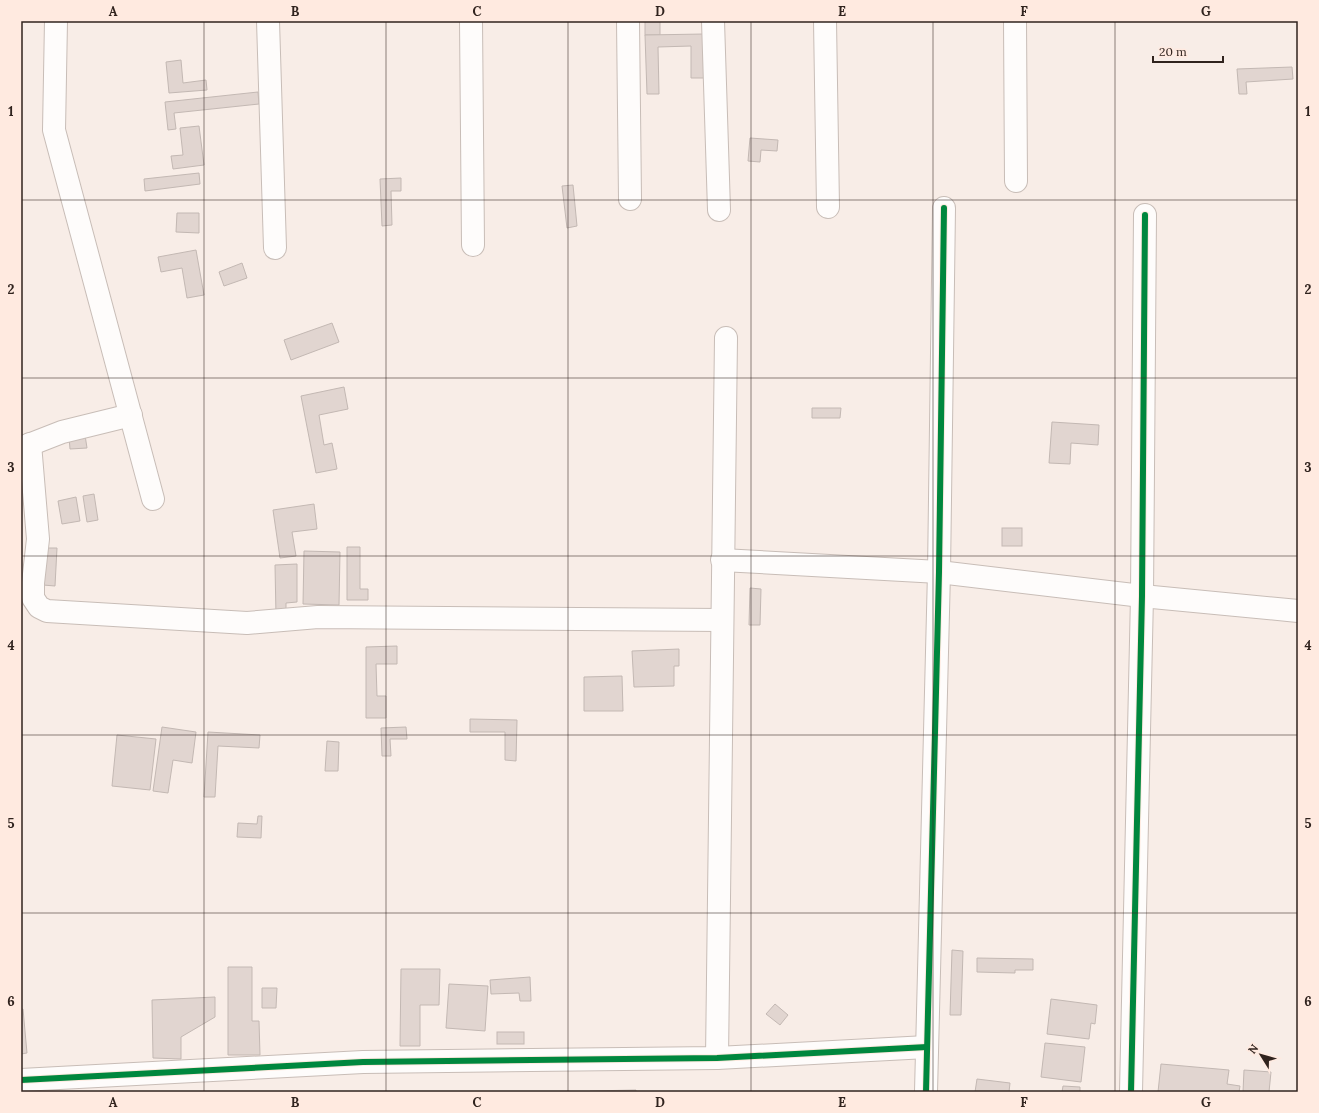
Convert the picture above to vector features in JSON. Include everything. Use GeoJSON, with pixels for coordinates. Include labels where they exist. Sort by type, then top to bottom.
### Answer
{"type":"FeatureCollection","features":[{"type":"Feature","properties":{"kind":"street"},"geometry":{"type":"LineString","coordinates":[[56,21],[54,130],[153,499]]}},
{"type":"Feature","properties":{"kind":"street"},"geometry":{"type":"LineString","coordinates":[[268,21],[275,248]]}},
{"type":"Feature","properties":{"kind":"street"},"geometry":{"type":"LineString","coordinates":[[471,21],[473,245]]}},
{"type":"Feature","properties":{"kind":"street"},"geometry":{"type":"LineString","coordinates":[[628,21],[630,199]]}},
{"type":"Feature","properties":{"kind":"street"},"geometry":{"type":"LineString","coordinates":[[713,21],[719,210]]}},
{"type":"Feature","properties":{"kind":"street"},"geometry":{"type":"LineString","coordinates":[[825,21],[828,207]]}},
{"type":"Feature","properties":{"kind":"street"},"geometry":{"type":"LineString","coordinates":[[1015,21],[1016,180]]}},
{"type":"Feature","properties":{"kind":"street"},"geometry":{"type":"LineString","coordinates":[[926,1092],[939,572],[944,208]]}},
{"type":"Feature","properties":{"kind":"street"},"geometry":{"type":"LineString","coordinates":[[1131,1092],[1142,596],[1145,215]]}},
{"type":"Feature","properties":{"kind":"street"},"geometry":{"type":"LineString","coordinates":[[717,1058],[722,560],[726,338]]}},
{"type":"Feature","properties":{"kind":"street"},"geometry":{"type":"LineString","coordinates":[[131,415],[62,432],[26,446],[38,539],[33,583],[33,598],[39,607],[47,611],[247,623],[318,617],[722,620]]}},
{"type":"Feature","properties":{"kind":"street"},"geometry":{"type":"LineString","coordinates":[[722,560],[939,572],[1142,596],[1298,611]]}},
{"type":"Feature","properties":{"kind":"street"},"geometry":{"type":"LineString","coordinates":[[21,1080],[363,1062],[717,1058],[927,1047]]}},
{"type":"Feature","properties":{"kind":"building"},"geometry":{"type":"Polygon","coordinates":[[[645,21],[660,21],[660,35],[645,35],[645,21]]]}},
{"type":"Feature","properties":{"kind":"building"},"geometry":{"type":"Polygon","coordinates":[[[704,34],[705,78],[691,78],[691,46],[658,47],[659,94],[647,94],[645,35],[704,34]]]}},
{"type":"Feature","properties":{"kind":"building"},"geometry":{"type":"Polygon","coordinates":[[[181,60],[183,83],[206,80],[207,90],[169,93],[166,62],[181,60]]]}},
{"type":"Feature","properties":{"kind":"building"},"geometry":{"type":"Polygon","coordinates":[[[1292,67],[1293,79],[1246,82],[1247,94],[1239,94],[1237,69],[1292,67]]]}},
{"type":"Feature","properties":{"kind":"building"},"geometry":{"type":"Polygon","coordinates":[[[258,92],[259,104],[174,113],[176,129],[168,130],[165,102],[258,92]]]}},
{"type":"Feature","properties":{"kind":"building"},"geometry":{"type":"Polygon","coordinates":[[[199,126],[204,165],[173,169],[171,156],[183,155],[180,128],[199,126]]]}},
{"type":"Feature","properties":{"kind":"building"},"geometry":{"type":"Polygon","coordinates":[[[750,138],[778,140],[777,151],[761,150],[760,162],[748,161],[750,138]]]}},
{"type":"Feature","properties":{"kind":"building"},"geometry":{"type":"Polygon","coordinates":[[[199,173],[200,184],[145,191],[144,179],[199,173]]]}},
{"type":"Feature","properties":{"kind":"building"},"geometry":{"type":"Polygon","coordinates":[[[401,178],[401,191],[391,191],[392,225],[382,226],[380,179],[401,178]]]}},
{"type":"Feature","properties":{"kind":"building"},"geometry":{"type":"Polygon","coordinates":[[[573,185],[577,226],[567,228],[562,186],[573,185]]]}},
{"type":"Feature","properties":{"kind":"building"},"geometry":{"type":"Polygon","coordinates":[[[177,213],[199,213],[199,233],[176,232],[177,213]]]}},
{"type":"Feature","properties":{"kind":"building"},"geometry":{"type":"Polygon","coordinates":[[[196,250],[204,295],[187,298],[182,268],[161,272],[158,257],[196,250]]]}},
{"type":"Feature","properties":{"kind":"building"},"geometry":{"type":"Polygon","coordinates":[[[242,263],[247,278],[224,286],[219,272],[242,263]]]}},
{"type":"Feature","properties":{"kind":"building"},"geometry":{"type":"Polygon","coordinates":[[[332,323],[339,342],[291,360],[284,340],[332,323]]]}},
{"type":"Feature","properties":{"kind":"building"},"geometry":{"type":"Polygon","coordinates":[[[344,387],[348,409],[319,415],[324,445],[332,443],[337,469],[316,473],[301,396],[344,387]]]}},
{"type":"Feature","properties":{"kind":"building"},"geometry":{"type":"Polygon","coordinates":[[[812,408],[841,408],[840,418],[812,418],[812,408]]]}},
{"type":"Feature","properties":{"kind":"building"},"geometry":{"type":"Polygon","coordinates":[[[1052,422],[1099,425],[1098,445],[1071,443],[1070,464],[1049,463],[1052,422]]]}},
{"type":"Feature","properties":{"kind":"building"},"geometry":{"type":"Polygon","coordinates":[[[85,435],[87,448],[70,449],[69,437],[85,435]]]}},
{"type":"Feature","properties":{"kind":"building"},"geometry":{"type":"Polygon","coordinates":[[[94,494],[98,520],[87,522],[83,496],[94,494]]]}},
{"type":"Feature","properties":{"kind":"building"},"geometry":{"type":"Polygon","coordinates":[[[76,497],[80,521],[62,524],[58,501],[76,497]]]}},
{"type":"Feature","properties":{"kind":"building"},"geometry":{"type":"Polygon","coordinates":[[[314,504],[317,529],[292,532],[296,556],[280,558],[273,510],[314,504]]]}},
{"type":"Feature","properties":{"kind":"building"},"geometry":{"type":"Polygon","coordinates":[[[1002,528],[1022,528],[1022,546],[1002,546],[1002,528]]]}},
{"type":"Feature","properties":{"kind":"building"},"geometry":{"type":"Polygon","coordinates":[[[347,547],[360,547],[360,589],[368,589],[368,600],[347,600],[347,547]]]}},
{"type":"Feature","properties":{"kind":"building"},"geometry":{"type":"Polygon","coordinates":[[[44,548],[57,548],[55,586],[43,585],[44,548]]]}},
{"type":"Feature","properties":{"kind":"building"},"geometry":{"type":"Polygon","coordinates":[[[304,551],[340,552],[339,605],[303,604],[304,551]]]}},
{"type":"Feature","properties":{"kind":"building"},"geometry":{"type":"Polygon","coordinates":[[[297,564],[297,602],[286,603],[286,616],[276,616],[275,565],[297,564]]]}},
{"type":"Feature","properties":{"kind":"building"},"geometry":{"type":"Polygon","coordinates":[[[750,588],[761,589],[760,625],[749,625],[750,588]]]}},
{"type":"Feature","properties":{"kind":"building"},"geometry":{"type":"Polygon","coordinates":[[[397,646],[397,664],[376,664],[377,696],[386,696],[386,718],[366,718],[366,647],[397,646]]]}},
{"type":"Feature","properties":{"kind":"building"},"geometry":{"type":"Polygon","coordinates":[[[679,649],[679,666],[674,666],[674,686],[634,687],[632,651],[679,649]]]}},
{"type":"Feature","properties":{"kind":"building"},"geometry":{"type":"Polygon","coordinates":[[[622,676],[623,711],[584,711],[584,677],[622,676]]]}},
{"type":"Feature","properties":{"kind":"building"},"geometry":{"type":"Polygon","coordinates":[[[470,719],[517,720],[516,761],[505,760],[505,732],[470,732],[470,719]]]}},
{"type":"Feature","properties":{"kind":"building"},"geometry":{"type":"Polygon","coordinates":[[[162,727],[196,732],[192,763],[173,760],[168,793],[153,791],[162,727]]]}},
{"type":"Feature","properties":{"kind":"building"},"geometry":{"type":"Polygon","coordinates":[[[406,727],[407,739],[390,739],[391,756],[382,756],[381,728],[406,727]]]}},
{"type":"Feature","properties":{"kind":"building"},"geometry":{"type":"Polygon","coordinates":[[[208,732],[260,735],[259,748],[218,746],[215,797],[204,797],[208,732]]]}},
{"type":"Feature","properties":{"kind":"building"},"geometry":{"type":"Polygon","coordinates":[[[117,735],[156,739],[150,790],[112,786],[117,735]]]}},
{"type":"Feature","properties":{"kind":"building"},"geometry":{"type":"Polygon","coordinates":[[[327,741],[339,742],[338,771],[325,771],[327,741]]]}},
{"type":"Feature","properties":{"kind":"building"},"geometry":{"type":"Polygon","coordinates":[[[258,816],[262,816],[261,838],[237,837],[238,823],[257,824],[258,816]]]}},
{"type":"Feature","properties":{"kind":"building"},"geometry":{"type":"Polygon","coordinates":[[[952,950],[963,951],[961,1015],[950,1015],[952,950]]]}},
{"type":"Feature","properties":{"kind":"building"},"geometry":{"type":"Polygon","coordinates":[[[977,958],[1033,959],[1033,970],[1015,970],[1015,973],[977,972],[977,958]]]}},
{"type":"Feature","properties":{"kind":"building"},"geometry":{"type":"Polygon","coordinates":[[[228,967],[252,967],[252,1021],[259,1021],[260,1055],[228,1055],[228,967]]]}},
{"type":"Feature","properties":{"kind":"building"},"geometry":{"type":"Polygon","coordinates":[[[401,969],[440,969],[439,1005],[420,1005],[420,1046],[400,1046],[401,969]]]}},
{"type":"Feature","properties":{"kind":"building"},"geometry":{"type":"Polygon","coordinates":[[[530,977],[531,1001],[520,1001],[519,993],[491,994],[490,980],[530,977]]]}},
{"type":"Feature","properties":{"kind":"building"},"geometry":{"type":"Polygon","coordinates":[[[449,984],[488,986],[485,1031],[446,1028],[449,984]]]}},
{"type":"Feature","properties":{"kind":"building"},"geometry":{"type":"Polygon","coordinates":[[[262,988],[277,988],[276,1008],[262,1008],[262,988]]]}},
{"type":"Feature","properties":{"kind":"building"},"geometry":{"type":"Polygon","coordinates":[[[215,997],[215,1017],[181,1037],[181,1059],[153,1058],[152,1000],[215,997]]]}},
{"type":"Feature","properties":{"kind":"building"},"geometry":{"type":"Polygon","coordinates":[[[1051,999],[1097,1005],[1095,1024],[1091,1023],[1089,1039],[1047,1034],[1051,999]]]}},
{"type":"Feature","properties":{"kind":"building"},"geometry":{"type":"Polygon","coordinates":[[[775,1004],[788,1015],[780,1025],[766,1014],[775,1004]]]}},
{"type":"Feature","properties":{"kind":"building"},"geometry":{"type":"Polygon","coordinates":[[[21,1009],[23,1009],[27,1053],[21,1054],[21,1009]]]}},
{"type":"Feature","properties":{"kind":"building"},"geometry":{"type":"Polygon","coordinates":[[[497,1032],[524,1032],[524,1044],[497,1044],[497,1032]]]}},
{"type":"Feature","properties":{"kind":"building"},"geometry":{"type":"Polygon","coordinates":[[[1045,1043],[1085,1047],[1081,1082],[1041,1077],[1045,1043]]]}},
{"type":"Feature","properties":{"kind":"building"},"geometry":{"type":"Polygon","coordinates":[[[1161,1064],[1229,1070],[1227,1084],[1240,1086],[1239,1092],[1158,1092],[1161,1064]]]}},
{"type":"Feature","properties":{"kind":"building"},"geometry":{"type":"Polygon","coordinates":[[[1244,1070],[1271,1072],[1269,1092],[1243,1092],[1244,1070]]]}},
{"type":"Feature","properties":{"kind":"building"},"geometry":{"type":"Polygon","coordinates":[[[977,1079],[1010,1083],[1009,1092],[975,1092],[977,1079]]]}},
{"type":"Feature","properties":{"kind":"building"},"geometry":{"type":"Polygon","coordinates":[[[1063,1086],[1080,1087],[1080,1092],[1062,1092],[1063,1086]]]}},
{"type":"Feature","properties":{"kind":"building"},"geometry":{"type":"Polygon","coordinates":[[[636,1090],[636,1092],[590,1092],[590,1091],[636,1090]]]}},
{"type":"Feature","properties":{"kind":"cycle path"},"geometry":{"type":"LineString","coordinates":[[926,1092],[939,572],[944,208]]}},
{"type":"Feature","properties":{"kind":"cycle path"},"geometry":{"type":"LineString","coordinates":[[1131,1092],[1142,596],[1145,215]]}},
{"type":"Feature","properties":{"kind":"cycle path"},"geometry":{"type":"LineString","coordinates":[[21,1080],[363,1062],[717,1058],[927,1047]]}}]}
